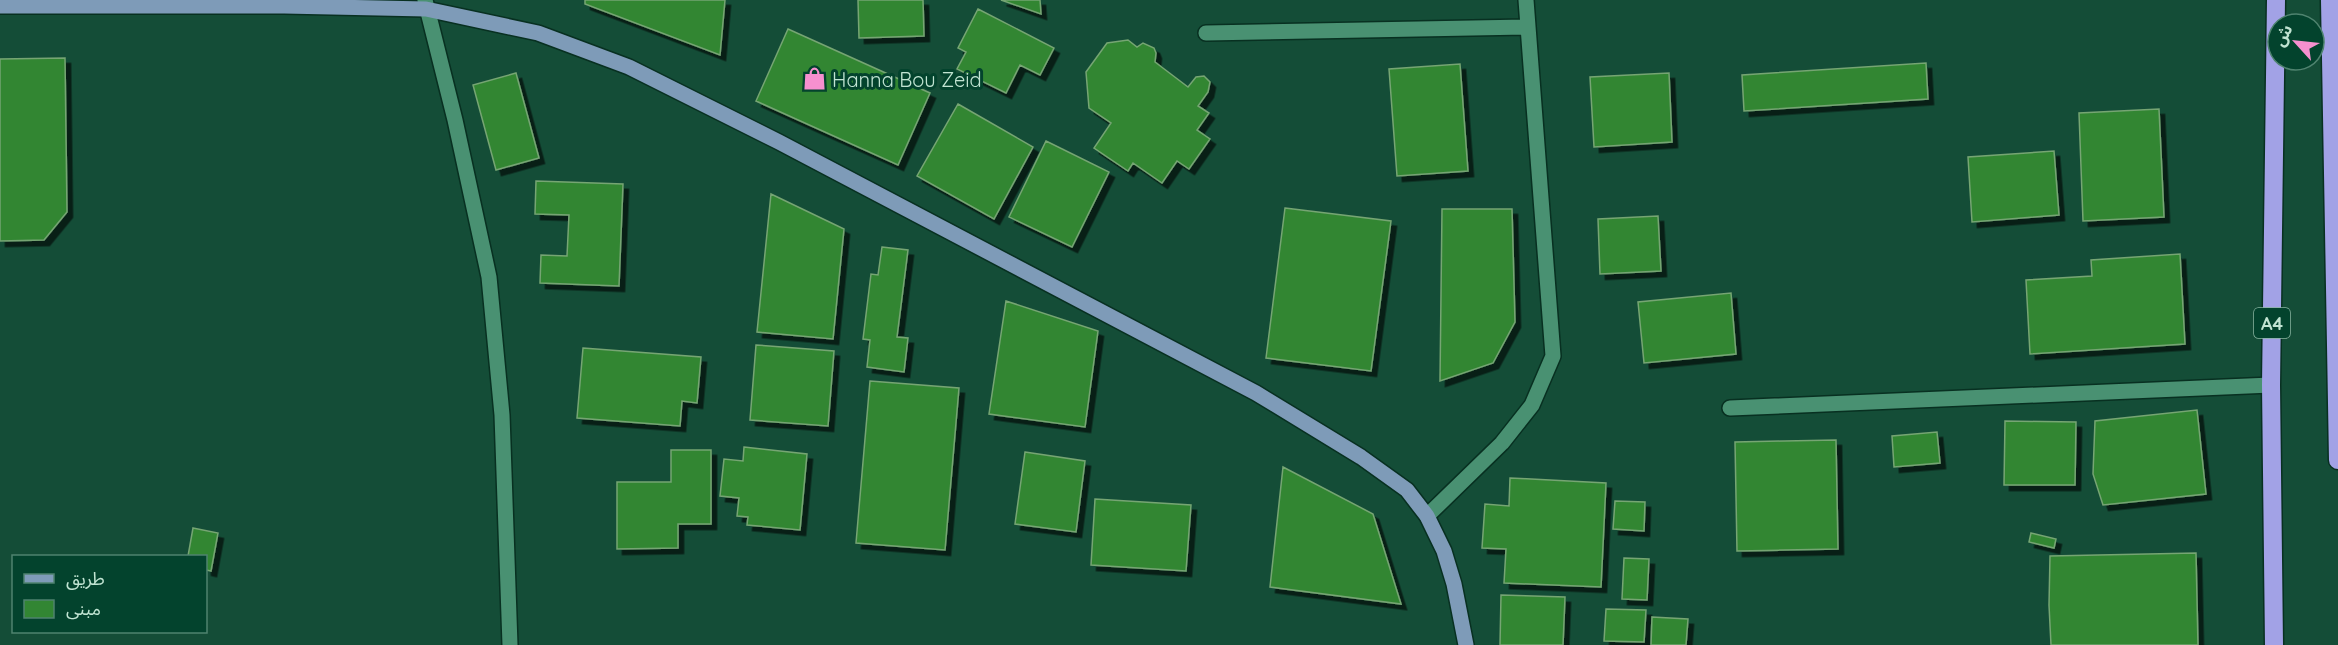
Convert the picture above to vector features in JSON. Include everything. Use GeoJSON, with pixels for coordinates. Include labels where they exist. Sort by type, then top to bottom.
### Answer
{"type":"FeatureCollection","features":[{"type":"Feature","properties":{"kind":"highway","name":"A4"},"geometry":{"type":"LineString","coordinates":[[2274,645],[2271,385],[2276,0]]}},
{"type":"Feature","properties":{"kind":"highway"},"geometry":{"type":"LineString","coordinates":[[2330,0],[2338,460]]}},
{"type":"Feature","properties":{"kind":"main road"},"geometry":{"type":"LineString","coordinates":[[0,6],[48,3],[425,5],[538,33],[629,67],[779,142],[1256,393],[1361,457],[1407,490],[1427,516],[1444,551],[1451,573],[1466,645]]}},
{"type":"Feature","properties":{"kind":"street"},"geometry":{"type":"LineString","coordinates":[[1427,516],[1502,443],[1532,405],[1553,356],[1526,0]]}},
{"type":"Feature","properties":{"kind":"street"},"geometry":{"type":"LineString","coordinates":[[425,5],[455,120],[489,277],[502,415],[510,645]]}},
{"type":"Feature","properties":{"kind":"street"},"geometry":{"type":"LineString","coordinates":[[1206,33],[1527,27]]}},
{"type":"Feature","properties":{"kind":"street"},"geometry":{"type":"LineString","coordinates":[[1730,408],[2271,385]]}},
{"type":"Feature","properties":{"kind":"building"},"geometry":{"type":"Polygon","coordinates":[[[585,0],[725,0],[720,55],[585,4],[585,0]]]}},
{"type":"Feature","properties":{"kind":"building"},"geometry":{"type":"Polygon","coordinates":[[[858,0],[923,0],[924,36],[859,38],[858,0]]]}},
{"type":"Feature","properties":{"kind":"building"},"geometry":{"type":"Polygon","coordinates":[[[1001,0],[1040,0],[1041,14],[1001,0]]]}},
{"type":"Feature","properties":{"kind":"building"},"geometry":{"type":"Polygon","coordinates":[[[978,9],[1054,48],[1040,75],[1020,65],[1006,93],[957,69],[966,52],[958,48],[978,9]]]}},
{"type":"Feature","properties":{"kind":"building"},"geometry":{"type":"Polygon","coordinates":[[[788,29],[930,93],[898,165],[756,101],[788,29]]]}},
{"type":"Feature","properties":{"kind":"building"},"geometry":{"type":"Polygon","coordinates":[[[1128,40],[1137,47],[1143,43],[1154,48],[1155,62],[1188,87],[1196,77],[1204,76],[1210,82],[1208,92],[1198,106],[1209,113],[1197,130],[1210,139],[1189,169],[1177,161],[1162,183],[1133,163],[1128,171],[1094,148],[1111,123],[1089,108],[1086,72],[1107,43],[1128,40]]]}},
{"type":"Feature","properties":{"kind":"building"},"geometry":{"type":"Polygon","coordinates":[[[65,58],[67,212],[44,240],[0,241],[0,59],[65,58]]]}},
{"type":"Feature","properties":{"kind":"building"},"geometry":{"type":"Polygon","coordinates":[[[1926,63],[1928,99],[1744,111],[1742,75],[1926,63]]]}},
{"type":"Feature","properties":{"kind":"building"},"geometry":{"type":"Polygon","coordinates":[[[1460,64],[1468,171],[1397,176],[1389,69],[1460,64]]]}},
{"type":"Feature","properties":{"kind":"building"},"geometry":{"type":"Polygon","coordinates":[[[516,73],[539,158],[496,170],[473,85],[516,73]]]}},
{"type":"Feature","properties":{"kind":"building"},"geometry":{"type":"Polygon","coordinates":[[[1669,73],[1672,142],[1594,147],[1590,77],[1669,73]]]}},
{"type":"Feature","properties":{"kind":"building"},"geometry":{"type":"Polygon","coordinates":[[[958,104],[1033,147],[994,219],[917,176],[958,104]]]}},
{"type":"Feature","properties":{"kind":"building"},"geometry":{"type":"Polygon","coordinates":[[[2159,109],[2164,217],[2083,221],[2079,113],[2159,109]]]}},
{"type":"Feature","properties":{"kind":"building"},"geometry":{"type":"Polygon","coordinates":[[[1046,141],[1109,172],[1072,247],[1009,217],[1046,141]]]}},
{"type":"Feature","properties":{"kind":"building"},"geometry":{"type":"Polygon","coordinates":[[[2054,151],[2059,215],[1972,222],[1968,157],[2054,151]]]}},
{"type":"Feature","properties":{"kind":"building"},"geometry":{"type":"Polygon","coordinates":[[[536,181],[623,184],[619,286],[540,283],[541,255],[567,256],[569,215],[535,214],[536,181]]]}},
{"type":"Feature","properties":{"kind":"building"},"geometry":{"type":"Polygon","coordinates":[[[771,194],[844,229],[833,339],[757,332],[771,194]]]}},
{"type":"Feature","properties":{"kind":"building"},"geometry":{"type":"Polygon","coordinates":[[[1285,208],[1391,221],[1371,371],[1266,358],[1285,208]]]}},
{"type":"Feature","properties":{"kind":"building"},"geometry":{"type":"Polygon","coordinates":[[[1442,209],[1512,209],[1515,322],[1493,363],[1440,381],[1442,209]]]}},
{"type":"Feature","properties":{"kind":"building"},"geometry":{"type":"Polygon","coordinates":[[[1658,216],[1661,271],[1600,274],[1598,219],[1658,216]]]}},
{"type":"Feature","properties":{"kind":"building"},"geometry":{"type":"Polygon","coordinates":[[[882,247],[908,250],[897,337],[908,338],[904,372],[867,367],[870,340],[863,339],[871,274],[878,275],[882,247]]]}},
{"type":"Feature","properties":{"kind":"building"},"geometry":{"type":"Polygon","coordinates":[[[2180,254],[2185,344],[2030,354],[2026,280],[2092,276],[2091,260],[2180,254]]]}},
{"type":"Feature","properties":{"kind":"building"},"geometry":{"type":"Polygon","coordinates":[[[1731,293],[1736,354],[1644,363],[1638,302],[1731,293]]]}},
{"type":"Feature","properties":{"kind":"building"},"geometry":{"type":"Polygon","coordinates":[[[1006,301],[1098,331],[1085,427],[989,414],[1006,301]]]}},
{"type":"Feature","properties":{"kind":"building"},"geometry":{"type":"Polygon","coordinates":[[[756,345],[834,351],[828,426],[750,420],[756,345]]]}},
{"type":"Feature","properties":{"kind":"building"},"geometry":{"type":"Polygon","coordinates":[[[583,348],[701,357],[697,403],[682,401],[680,426],[577,418],[583,348]]]}},
{"type":"Feature","properties":{"kind":"building"},"geometry":{"type":"Polygon","coordinates":[[[870,381],[959,388],[945,550],[856,543],[870,381]]]}},
{"type":"Feature","properties":{"kind":"building"},"geometry":{"type":"Polygon","coordinates":[[[2197,410],[2206,494],[2103,505],[2093,474],[2095,421],[2197,410]]]}},
{"type":"Feature","properties":{"kind":"building"},"geometry":{"type":"Polygon","coordinates":[[[2005,421],[2076,422],[2075,485],[2004,485],[2005,421]]]}},
{"type":"Feature","properties":{"kind":"building"},"geometry":{"type":"Polygon","coordinates":[[[1937,432],[1940,463],[1894,467],[1892,436],[1937,432]]]}},
{"type":"Feature","properties":{"kind":"building"},"geometry":{"type":"Polygon","coordinates":[[[1836,440],[1838,549],[1737,551],[1735,442],[1836,440]]]}},
{"type":"Feature","properties":{"kind":"building"},"geometry":{"type":"Polygon","coordinates":[[[744,447],[807,454],[800,530],[747,525],[748,517],[737,516],[739,498],[720,496],[724,459],[743,461],[744,447]]]}},
{"type":"Feature","properties":{"kind":"building"},"geometry":{"type":"Polygon","coordinates":[[[671,450],[711,450],[711,524],[678,524],[678,548],[617,549],[617,482],[671,482],[671,450]]]}},
{"type":"Feature","properties":{"kind":"building"},"geometry":{"type":"Polygon","coordinates":[[[1025,452],[1085,461],[1076,532],[1015,524],[1025,452]]]}},
{"type":"Feature","properties":{"kind":"building"},"geometry":{"type":"Polygon","coordinates":[[[1283,467],[1373,514],[1401,604],[1270,587],[1283,467]]]}},
{"type":"Feature","properties":{"kind":"building"},"geometry":{"type":"Polygon","coordinates":[[[1510,478],[1606,483],[1601,587],[1504,583],[1506,549],[1482,548],[1485,504],[1509,506],[1510,478]]]}},
{"type":"Feature","properties":{"kind":"building"},"geometry":{"type":"Polygon","coordinates":[[[1095,499],[1191,505],[1186,571],[1091,565],[1095,499]]]}},
{"type":"Feature","properties":{"kind":"building"},"geometry":{"type":"Polygon","coordinates":[[[1615,501],[1645,502],[1644,531],[1613,529],[1615,501]]]}},
{"type":"Feature","properties":{"kind":"building"},"geometry":{"type":"Polygon","coordinates":[[[193,528],[218,533],[211,571],[207,570],[207,555],[188,555],[193,528]]]}},
{"type":"Feature","properties":{"kind":"building"},"geometry":{"type":"Polygon","coordinates":[[[2031,533],[2056,539],[2054,548],[2029,542],[2031,533]]]}},
{"type":"Feature","properties":{"kind":"building"},"geometry":{"type":"Polygon","coordinates":[[[2196,553],[2198,645],[2051,645],[2050,556],[2196,553]]]}},
{"type":"Feature","properties":{"kind":"building"},"geometry":{"type":"Polygon","coordinates":[[[1624,558],[1649,559],[1647,600],[1622,599],[1624,558]]]}},
{"type":"Feature","properties":{"kind":"building"},"geometry":{"type":"Polygon","coordinates":[[[1501,595],[1565,597],[1563,645],[1500,645],[1501,595]]]}},
{"type":"Feature","properties":{"kind":"building"},"geometry":{"type":"Polygon","coordinates":[[[1606,609],[1646,610],[1644,642],[1604,641],[1606,609]]]}},
{"type":"Feature","properties":{"kind":"building"},"geometry":{"type":"Polygon","coordinates":[[[1652,617],[1688,619],[1686,645],[1651,645],[1652,617]]]}},
{"type":"Feature","properties":{"kind":"place","name":"Hanna Bou Zeid"},"geometry":{"type":"Point","coordinates":[814,79]}}]}
